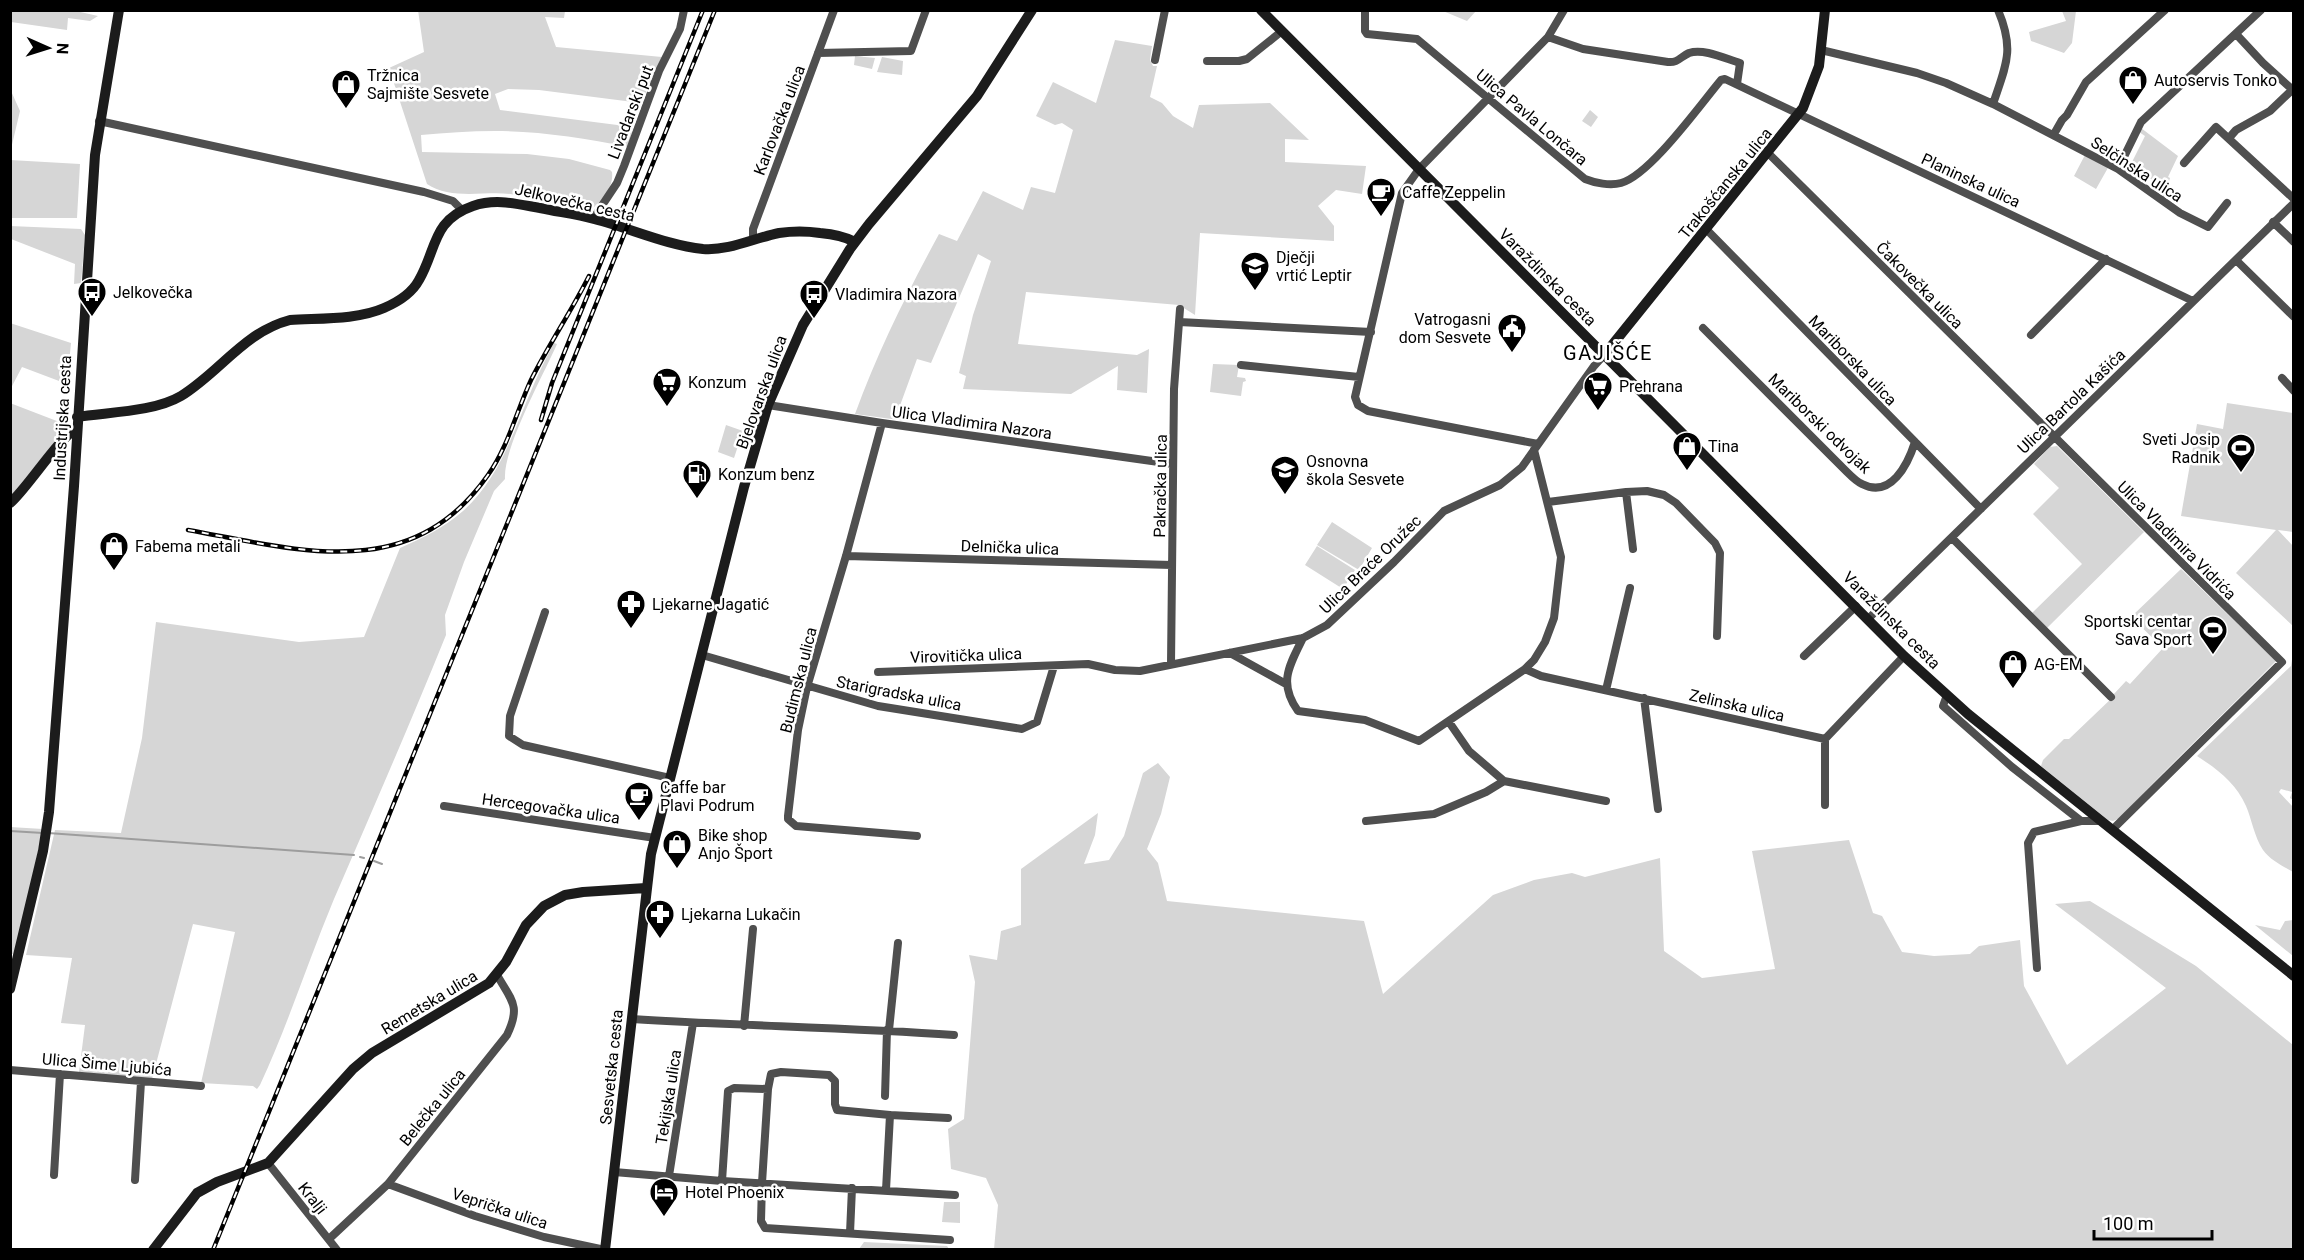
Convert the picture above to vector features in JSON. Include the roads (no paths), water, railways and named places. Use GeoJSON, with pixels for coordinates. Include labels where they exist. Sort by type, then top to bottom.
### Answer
{"type":"FeatureCollection","features":[{"type":"Feature","properties":{"kind":"street","name":"Industrijska cesta"},"geometry":{"type":"LineString","coordinates":[[10,989],[27,925],[46,833],[89,225],[99,121],[119,10]]}},
{"type":"Feature","properties":{"kind":"street","name":"Livadarski put"},"geometry":{"type":"LineString","coordinates":[[593,219],[617,183],[659,71],[680,29],[684,10]]}},
{"type":"Feature","properties":{"kind":"street","name":"Karlovačka ulica"},"geometry":{"type":"LineString","coordinates":[[753,240],[753,229],[834,10]]}},
{"type":"Feature","properties":{"kind":"street"},"geometry":{"type":"LineString","coordinates":[[818,53],[911,51],[926,10]]}},
{"type":"Feature","properties":{"kind":"street","name":"Bjelovarska ulica"},"geometry":{"type":"LineString","coordinates":[[646,888],[655,838],[706,656],[747,476],[768,405],[802,325],[855,242],[977,96],[1032,10]]}},
{"type":"Feature","properties":{"kind":"street"},"geometry":{"type":"LineString","coordinates":[[1155,60],[1166,10]]}},
{"type":"Feature","properties":{"kind":"street","name":"Varaždinska cesta"},"geometry":{"type":"LineString","coordinates":[[1261,10],[1904,656],[1947,695],[2100,821],[2294,976]]}},
{"type":"Feature","properties":{"kind":"street","name":"Ulica Pavla Lončara"},"geometry":{"type":"LineString","coordinates":[[1365,10],[1367,34],[1417,39],[1585,179],[1592,182],[1615,184],[1629,180],[1645,170],[1722,80],[1737,84]]}},
{"type":"Feature","properties":{"kind":"street"},"geometry":{"type":"LineString","coordinates":[[1303,638],[1291,661],[1286,684],[1291,701],[1298,711],[1365,720],[1419,741],[1525,669],[1534,660],[1545,642],[1554,618],[1561,557],[1536,447],[1368,411],[1362,408],[1356,400],[1359,377],[1402,193],[1419,169],[1548,37],[1563,10]]}},
{"type":"Feature","properties":{"kind":"street","name":"Trakošćanska ulica"},"geometry":{"type":"LineString","coordinates":[[1605,354],[1799,114],[1816,76],[1825,10]]}},
{"type":"Feature","properties":{"kind":"street"},"geometry":{"type":"LineString","coordinates":[[1993,104],[2008,60],[2006,29],[1998,10]]}},
{"type":"Feature","properties":{"kind":"street"},"geometry":{"type":"LineString","coordinates":[[2054,134],[2086,82],[2165,10]]}},
{"type":"Feature","properties":{"kind":"street"},"geometry":{"type":"LineString","coordinates":[[2118,169],[2141,123],[2261,10]]}},
{"type":"Feature","properties":{"kind":"street"},"geometry":{"type":"LineString","coordinates":[[1207,62],[1239,62],[1247,59],[1282,32]]}},
{"type":"Feature","properties":{"kind":"street"},"geometry":{"type":"LineString","coordinates":[[2229,138],[2236,130],[2270,111],[2293,90],[2236,34]]}},
{"type":"Feature","properties":{"kind":"street"},"geometry":{"type":"LineString","coordinates":[[1548,37],[1583,49],[1668,62],[1675,62],[1690,53],[1704,53],[1740,63],[1737,84]]}},
{"type":"Feature","properties":{"kind":"street","name":"Selčinska ulica"},"geometry":{"type":"LineString","coordinates":[[1821,50],[1946,82],[2054,134],[2118,169],[2180,213],[2208,226],[2227,203]]}},
{"type":"Feature","properties":{"kind":"street","name":"Planinska ulica"},"geometry":{"type":"LineString","coordinates":[[1737,84],[2193,301]]}},
{"type":"Feature","properties":{"kind":"street"},"geometry":{"type":"LineString","coordinates":[[99,121],[424,192],[453,201],[462,210]]}},
{"type":"Feature","properties":{"kind":"street"},"geometry":{"type":"LineString","coordinates":[[2184,164],[2216,127],[2294,201]]}},
{"type":"Feature","properties":{"kind":"street","name":"Čakovečka ulica"},"geometry":{"type":"LineString","coordinates":[[1768,153],[2054,436]]}},
{"type":"Feature","properties":{"kind":"street","name":"Jelkovečka cesta"},"geometry":{"type":"LineString","coordinates":[[77,417],[155,405],[175,399],[252,337],[278,323],[371,313],[384,308],[405,296],[413,288],[420,278],[438,232],[447,221],[462,210],[481,203],[510,201],[593,219],[684,246],[706,249],[726,248],[780,233],[808,231],[843,237],[855,242]]}},
{"type":"Feature","properties":{"kind":"street","name":"Ulica Bartola Kašića"},"geometry":{"type":"LineString","coordinates":[[1868,619],[2294,201]]}},
{"type":"Feature","properties":{"kind":"street"},"geometry":{"type":"LineString","coordinates":[[2274,222],[2294,242]]}},
{"type":"Feature","properties":{"kind":"street","name":"Mariborska ulica"},"geometry":{"type":"LineString","coordinates":[[1707,230],[1981,508]]}},
{"type":"Feature","properties":{"kind":"street"},"geometry":{"type":"LineString","coordinates":[[2031,335],[2106,259]]}},
{"type":"Feature","properties":{"kind":"street"},"geometry":{"type":"LineString","coordinates":[[2236,260],[2294,317]]}},
{"type":"Feature","properties":{"kind":"street","name":"Pakračka ulica"},"geometry":{"type":"LineString","coordinates":[[1171,664],[1174,390],[1180,309]]}},
{"type":"Feature","properties":{"kind":"street"},"geometry":{"type":"LineString","coordinates":[[1179,322],[1371,332]]}},
{"type":"Feature","properties":{"kind":"street","name":"Mariborski odvojak"},"geometry":{"type":"LineString","coordinates":[[1703,328],[1847,472],[1862,484],[1877,488],[1889,484],[1900,474],[1915,442]]}},
{"type":"Feature","properties":{"kind":"street","name":"Ulica Braće Oružec"},"geometry":{"type":"LineString","coordinates":[[1054,666],[1088,664],[1115,670],[1140,671],[1303,638],[1327,625],[1444,511],[1500,485],[1522,467],[1605,354]]}},
{"type":"Feature","properties":{"kind":"street"},"geometry":{"type":"LineString","coordinates":[[1241,365],[1359,377]]}},
{"type":"Feature","properties":{"kind":"street"},"geometry":{"type":"LineString","coordinates":[[2282,378],[2294,391]]}},
{"type":"Feature","properties":{"kind":"street","name":"Ulica Vladimira Nazora"},"geometry":{"type":"LineString","coordinates":[[768,405],[1173,464]]}},
{"type":"Feature","properties":{"kind":"street","name":"Budimska ulica"},"geometry":{"type":"LineString","coordinates":[[882,423],[807,687],[798,730],[788,819],[796,826],[916,836]]}},
{"type":"Feature","properties":{"kind":"street"},"geometry":{"type":"LineString","coordinates":[[10,503],[67,435],[76,430]]}},
{"type":"Feature","properties":{"kind":"street","name":"Ulica Vladimira Vidrića"},"geometry":{"type":"LineString","coordinates":[[2054,436],[2282,662],[2112,830]]}},
{"type":"Feature","properties":{"kind":"street"},"geometry":{"type":"LineString","coordinates":[[1548,502],[1626,492],[1647,492],[1664,495],[1676,503],[1715,543],[1720,553],[1717,636]]}},
{"type":"Feature","properties":{"kind":"street"},"geometry":{"type":"LineString","coordinates":[[1626,492],[1633,549]]}},
{"type":"Feature","properties":{"kind":"street"},"geometry":{"type":"LineString","coordinates":[[1952,538],[2111,697]]}},
{"type":"Feature","properties":{"kind":"street","name":"Delnička ulica"},"geometry":{"type":"LineString","coordinates":[[846,556],[1172,565]]}},
{"type":"Feature","properties":{"kind":"street"},"geometry":{"type":"LineString","coordinates":[[1606,690],[1630,588]]}},
{"type":"Feature","properties":{"kind":"street"},"geometry":{"type":"LineString","coordinates":[[1804,656],[1856,606]]}},
{"type":"Feature","properties":{"kind":"street"},"geometry":{"type":"LineString","coordinates":[[545,612],[510,716],[508,736],[523,746],[670,778]]}},
{"type":"Feature","properties":{"kind":"street"},"geometry":{"type":"LineString","coordinates":[[1230,653],[1286,684]]}},
{"type":"Feature","properties":{"kind":"street","name":"Starigradska ulica"},"geometry":{"type":"LineString","coordinates":[[706,656],[879,706],[1022,729],[1037,722],[1054,666]]}},
{"type":"Feature","properties":{"kind":"street"},"geometry":{"type":"LineString","coordinates":[[1825,805],[1825,739],[1904,656]]}},
{"type":"Feature","properties":{"kind":"street","name":"Virovitička ulica"},"geometry":{"type":"LineString","coordinates":[[878,672],[1054,666]]}},
{"type":"Feature","properties":{"kind":"street","name":"Zelinska ulica"},"geometry":{"type":"LineString","coordinates":[[1525,669],[1541,676],[1825,739]]}},
{"type":"Feature","properties":{"kind":"street","name":"Varaždinska cesta"},"geometry":{"type":"LineString","coordinates":[[1947,695],[1943,706],[2012,767],[2081,821]]}},
{"type":"Feature","properties":{"kind":"street"},"geometry":{"type":"LineString","coordinates":[[1644,698],[1658,809]]}},
{"type":"Feature","properties":{"kind":"street"},"geometry":{"type":"LineString","coordinates":[[1449,722],[1469,751],[1504,781],[1606,801]]}},
{"type":"Feature","properties":{"kind":"street"},"geometry":{"type":"LineString","coordinates":[[1366,822],[1434,813],[1486,792],[1504,781]]}},
{"type":"Feature","properties":{"kind":"street","name":"Hercegovačka ulica"},"geometry":{"type":"LineString","coordinates":[[444,806],[655,838]]}},
{"type":"Feature","properties":{"kind":"street"},"geometry":{"type":"LineString","coordinates":[[2037,968],[2028,843],[2034,832],[2081,821],[2100,821]]}},
{"type":"Feature","properties":{"kind":"street","name":"Remetska ulica"},"geometry":{"type":"LineString","coordinates":[[268,1163],[353,1069],[372,1053],[489,983],[497,975],[526,925],[536,913],[553,900],[583,892],[646,888]]}},
{"type":"Feature","properties":{"kind":"street","name":"Sesvetska cesta"},"geometry":{"type":"LineString","coordinates":[[605,1250],[646,888]]}},
{"type":"Feature","properties":{"kind":"street"},"geometry":{"type":"LineString","coordinates":[[744,1026],[753,929]]}},
{"type":"Feature","properties":{"kind":"street"},"geometry":{"type":"LineString","coordinates":[[885,1096],[888,1030],[898,943]]}},
{"type":"Feature","properties":{"kind":"street","name":"Belečka ulica"},"geometry":{"type":"LineString","coordinates":[[329,1239],[388,1184],[507,1035],[515,1012],[514,1005],[497,975]]}},
{"type":"Feature","properties":{"kind":"street"},"geometry":{"type":"LineString","coordinates":[[632,1019],[954,1035]]}},
{"type":"Feature","properties":{"kind":"street","name":"Tekijska ulica"},"geometry":{"type":"LineString","coordinates":[[669,1176],[693,1023]]}},
{"type":"Feature","properties":{"kind":"street","name":"Ulica Šime Ljubića"},"geometry":{"type":"LineString","coordinates":[[10,1070],[201,1086]]}},
{"type":"Feature","properties":{"kind":"street"},"geometry":{"type":"LineString","coordinates":[[948,1118],[837,1110],[836,1081],[829,1075],[774,1072],[770,1077],[768,1089],[761,1221],[765,1228],[950,1240]]}},
{"type":"Feature","properties":{"kind":"street"},"geometry":{"type":"LineString","coordinates":[[54,1175],[60,1074]]}},
{"type":"Feature","properties":{"kind":"street"},"geometry":{"type":"LineString","coordinates":[[135,1180],[141,1082]]}},
{"type":"Feature","properties":{"kind":"street"},"geometry":{"type":"LineString","coordinates":[[722,1181],[728,1091],[734,1088],[768,1089]]}},
{"type":"Feature","properties":{"kind":"street"},"geometry":{"type":"LineString","coordinates":[[886,1190],[890,1115]]}},
{"type":"Feature","properties":{"kind":"street"},"geometry":{"type":"LineString","coordinates":[[153,1250],[197,1193],[217,1182],[268,1163]]}},
{"type":"Feature","properties":{"kind":"street","name":"Kralji"},"geometry":{"type":"LineString","coordinates":[[268,1163],[336,1249]]}},
{"type":"Feature","properties":{"kind":"street"},"geometry":{"type":"LineString","coordinates":[[614,1172],[955,1195]]}},
{"type":"Feature","properties":{"kind":"street","name":"Veprička ulica"},"geometry":{"type":"LineString","coordinates":[[388,1184],[475,1216],[534,1234],[605,1250]]}},
{"type":"Feature","properties":{"kind":"street"},"geometry":{"type":"LineString","coordinates":[[850,1233],[852,1188]]}},
{"type":"Feature","properties":{"kind":"waterway"},"geometry":{"type":"LineString","coordinates":[[10,831],[43,833]]}},
{"type":"Feature","properties":{"kind":"waterway"},"geometry":{"type":"LineString","coordinates":[[48,833],[354,855]]}},
{"type":"Feature","properties":{"kind":"waterway"},"geometry":{"type":"LineString","coordinates":[[360,857],[364,858]]}},
{"type":"Feature","properties":{"kind":"waterway"},"geometry":{"type":"LineString","coordinates":[[374,861],[382,864]]}},
{"type":"Feature","properties":{"kind":"railway"},"geometry":{"type":"LineString","coordinates":[[541,420],[552,383],[703,10]]}},
{"type":"Feature","properties":{"kind":"railway"},"geometry":{"type":"LineString","coordinates":[[213,1250],[715,10]]}},
{"type":"Feature","properties":{"kind":"railway"},"geometry":{"type":"LineString","coordinates":[[188,530],[271,545],[311,550],[351,551],[389,546],[424,533],[458,510],[488,475],[507,441],[531,380],[589,276]]}},
{"type":"Feature","properties":{"kind":"place","name":"Autoservis Tonko"},"geometry":{"type":"Point","coordinates":[2133,106]}},
{"type":"Feature","properties":{"kind":"place","name":"Tržnica Sajmište Sesvete"},"geometry":{"type":"Point","coordinates":[346,110]}},
{"type":"Feature","properties":{"kind":"place","name":"Caffe Zeppelin"},"geometry":{"type":"Point","coordinates":[1381,218]}},
{"type":"Feature","properties":{"kind":"place","name":"Dječji vrtić Leptir"},"geometry":{"type":"Point","coordinates":[1255,292]}},
{"type":"Feature","properties":{"kind":"place","name":"Jelkovečka"},"geometry":{"type":"Point","coordinates":[92,318]}},
{"type":"Feature","properties":{"kind":"place","name":"Vladimira Nazora"},"geometry":{"type":"Point","coordinates":[814,320]}},
{"type":"Feature","properties":{"kind":"place","name":"Vatrogasni dom Sesvete"},"geometry":{"type":"Point","coordinates":[1512,354]}},
{"type":"Feature","properties":{"kind":"place","name":"Konzum"},"geometry":{"type":"Point","coordinates":[667,408]}},
{"type":"Feature","properties":{"kind":"place","name":"Prehrana"},"geometry":{"type":"Point","coordinates":[1598,412]}},
{"type":"Feature","properties":{"kind":"place","name":"Tina"},"geometry":{"type":"Point","coordinates":[1687,472]}},
{"type":"Feature","properties":{"kind":"place","name":"Sveti Josip Radnik"},"geometry":{"type":"Point","coordinates":[2241,474]}},
{"type":"Feature","properties":{"kind":"place","name":"Osnovna škola Sesvete"},"geometry":{"type":"Point","coordinates":[1285,496]}},
{"type":"Feature","properties":{"kind":"place","name":"Konzum benz"},"geometry":{"type":"Point","coordinates":[697,500]}},
{"type":"Feature","properties":{"kind":"place","name":"Fabema metali"},"geometry":{"type":"Point","coordinates":[114,572]}},
{"type":"Feature","properties":{"kind":"place","name":"Ljekarne Jagatić"},"geometry":{"type":"Point","coordinates":[631,630]}},
{"type":"Feature","properties":{"kind":"place","name":"Sportski centar Sava Sport"},"geometry":{"type":"Point","coordinates":[2213,656]}},
{"type":"Feature","properties":{"kind":"place","name":"AG-EM"},"geometry":{"type":"Point","coordinates":[2013,690]}},
{"type":"Feature","properties":{"kind":"place","name":"Caffe bar Plavi Podrum"},"geometry":{"type":"Point","coordinates":[639,822]}},
{"type":"Feature","properties":{"kind":"place","name":"Bike shop Anjo Šport"},"geometry":{"type":"Point","coordinates":[677,870]}},
{"type":"Feature","properties":{"kind":"place","name":"Ljekarna Lukačin"},"geometry":{"type":"Point","coordinates":[660,940]}},
{"type":"Feature","properties":{"kind":"place","name":"Hotel Phoenix"},"geometry":{"type":"Point","coordinates":[664,1218]}},
{"type":"Feature","properties":{"kind":"district","name":"GAJIŠĆE"},"geometry":{"type":"Point","coordinates":[1608,353]}}]}
